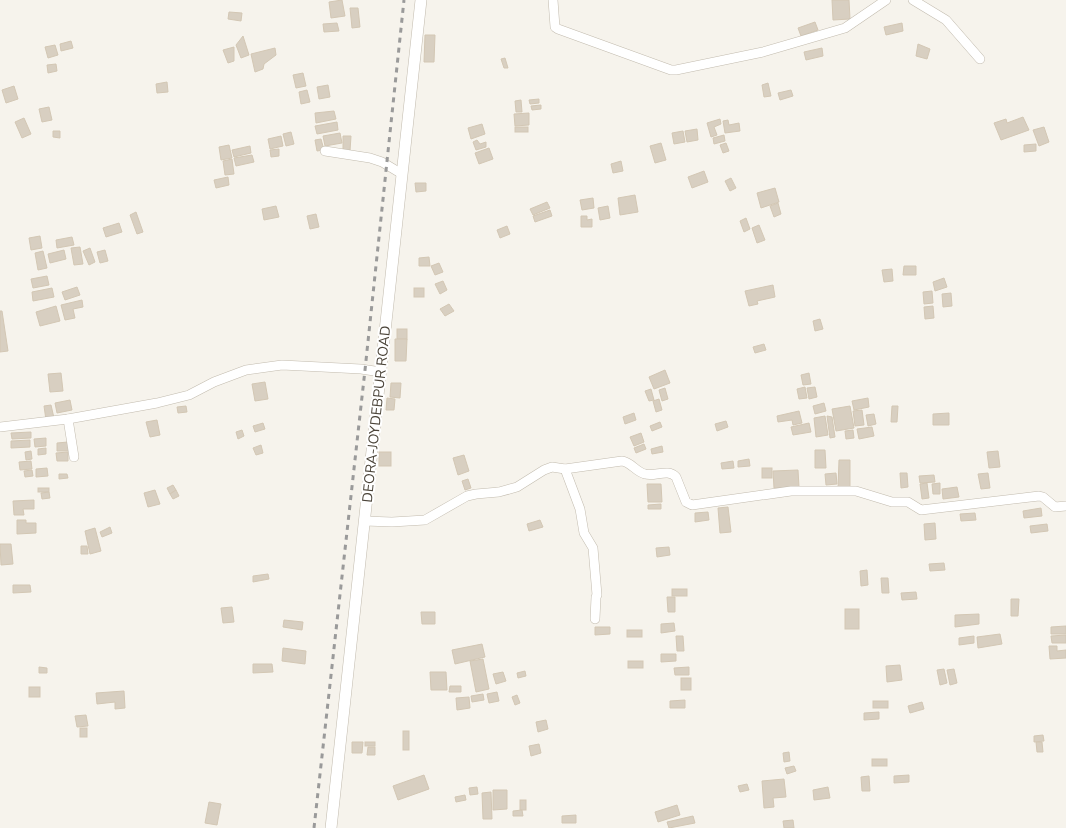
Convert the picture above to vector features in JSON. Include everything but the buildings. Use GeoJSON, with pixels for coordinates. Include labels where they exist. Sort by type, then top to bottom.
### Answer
{"type":"FeatureCollection","features":[{"type":"Feature","properties":{"kind":"street","name":"DEORA-JOYDEBPUR ROAD"},"geometry":{"type":"LineString","coordinates":[[331,828],[366,521],[380,372],[421,0]]}},
{"type":"Feature","properties":{"kind":"street"},"geometry":{"type":"LineString","coordinates":[[553,0],[555,26],[558,29],[671,70],[763,52],[845,28],[886,0]]}},
{"type":"Feature","properties":{"kind":"street"},"geometry":{"type":"LineString","coordinates":[[913,0],[946,20],[980,59]]}},
{"type":"Feature","properties":{"kind":"street"},"geometry":{"type":"LineString","coordinates":[[325,151],[370,158],[382,162],[402,174]]}},
{"type":"Feature","properties":{"kind":"street"},"geometry":{"type":"LineString","coordinates":[[0,427],[68,419],[150,404],[189,394],[214,382],[246,370],[282,365],[361,369],[380,372]]}},
{"type":"Feature","properties":{"kind":"street"},"geometry":{"type":"LineString","coordinates":[[68,419],[74,458]]}},
{"type":"Feature","properties":{"kind":"street"},"geometry":{"type":"LineString","coordinates":[[366,521],[392,522],[425,520],[471,494],[508,490],[517,487],[544,470],[552,467],[565,469],[622,461],[626,461],[643,474],[670,472],[676,477],[686,502],[692,505],[791,491],[856,491],[892,502],[908,502],[921,510],[1039,496],[1043,496],[1055,506],[1066,506]]}},
{"type":"Feature","properties":{"kind":"street"},"geometry":{"type":"LineString","coordinates":[[565,469],[580,509],[584,533],[594,552],[597,595],[595,619]]}},
{"type":"Feature","properties":{"kind":"railway"},"geometry":{"type":"LineString","coordinates":[[314,828],[365,370],[404,0]]}}]}
